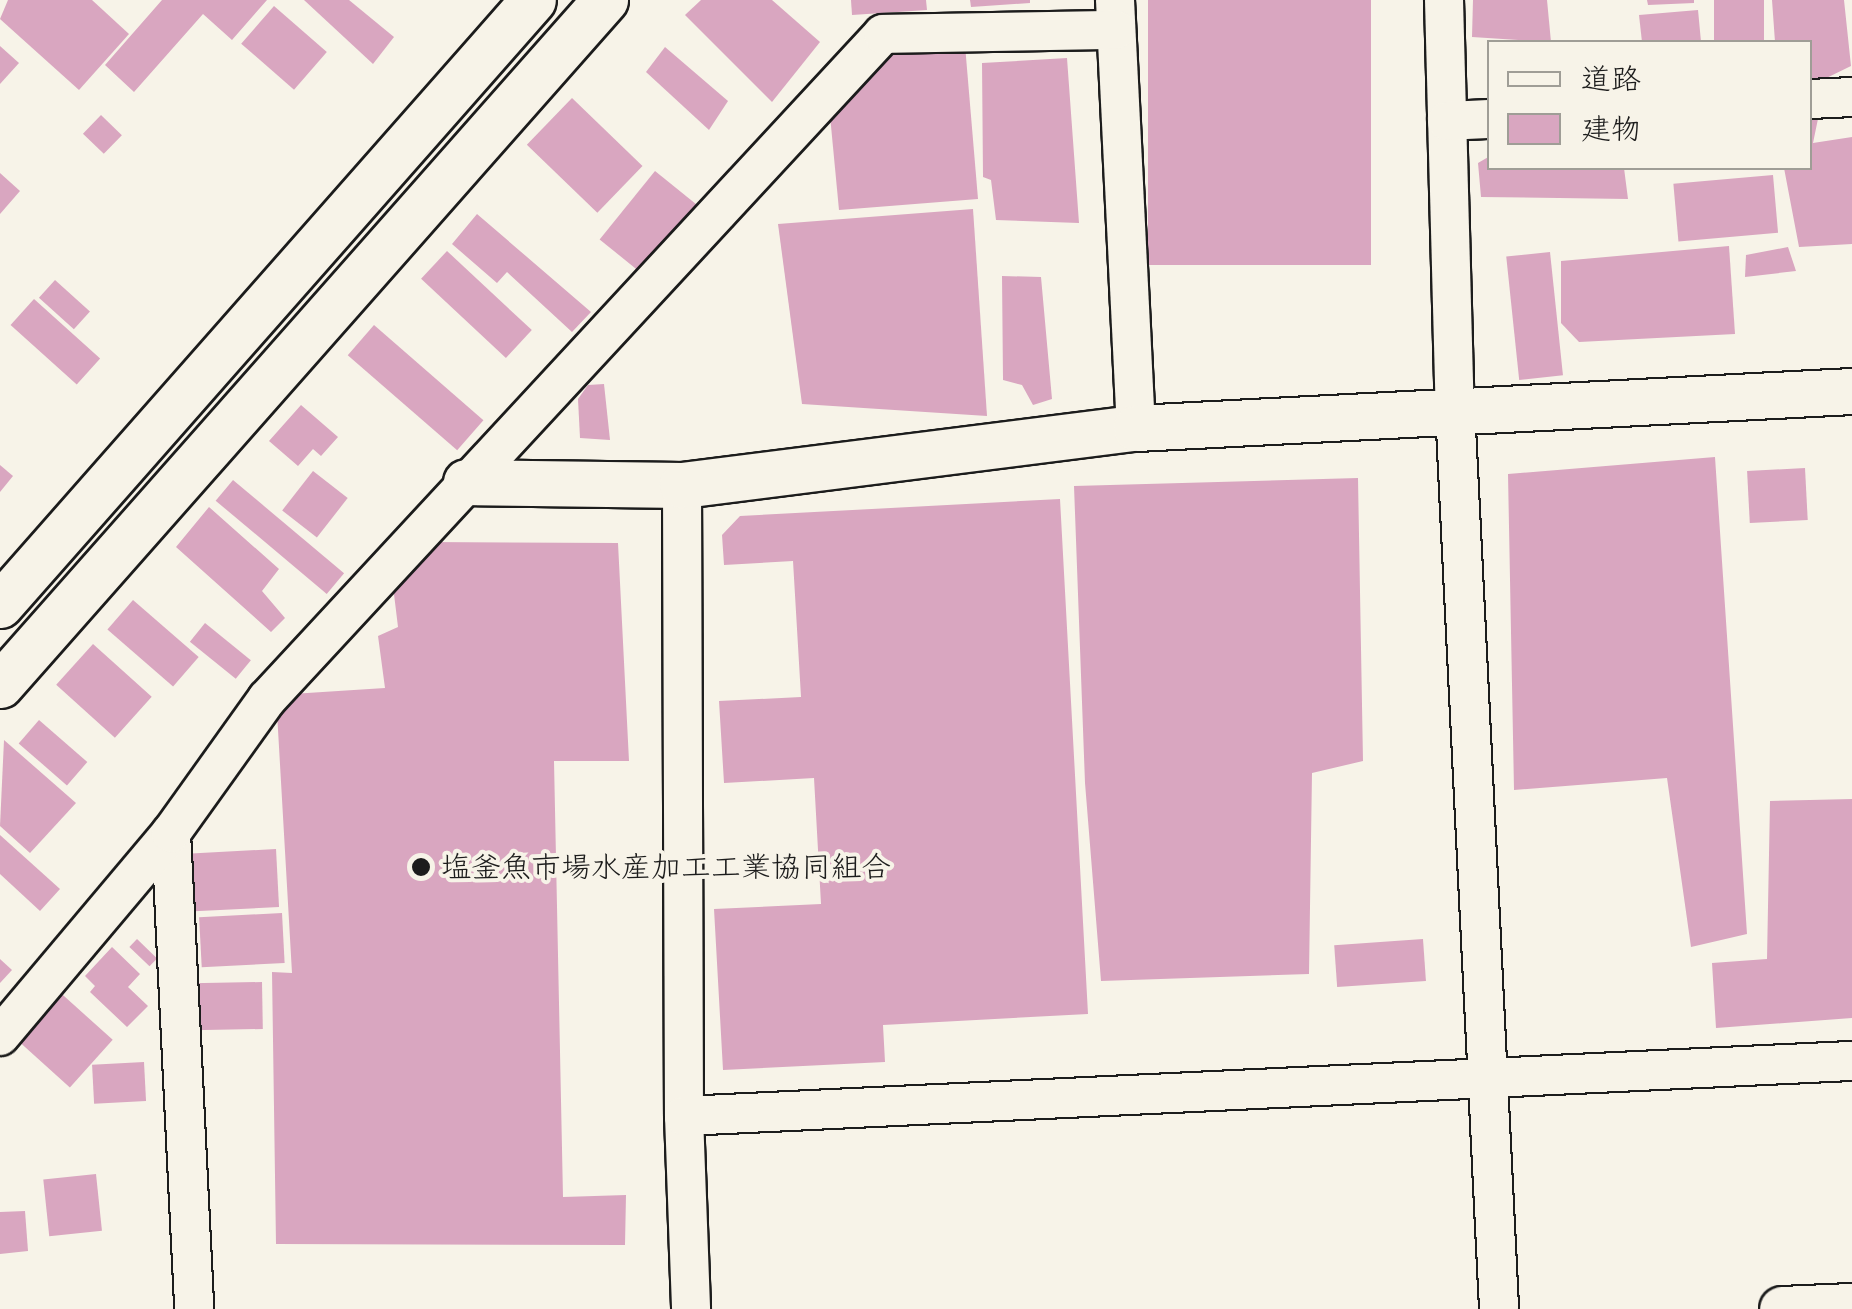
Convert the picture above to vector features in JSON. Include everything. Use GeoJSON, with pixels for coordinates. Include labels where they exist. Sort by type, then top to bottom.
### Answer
{"type":"FeatureCollection","features":[{"type":"Feature","properties":{"kind":"street"},"geometry":{"type":"LineString","coordinates":[[0,605],[533,0]]}},
{"type":"Feature","properties":{"kind":"street"},"geometry":{"type":"LineString","coordinates":[[0,685],[605,0]]}},
{"type":"Feature","properties":{"kind":"street"},"geometry":{"type":"LineString","coordinates":[[1444,0],[1455,408],[1499,1309]]}},
{"type":"Feature","properties":{"kind":"street"},"geometry":{"type":"LineString","coordinates":[[0,1036],[171,832],[266,699],[883,34],[1115,15],[1136,428]]}},
{"type":"Feature","properties":{"kind":"street"},"geometry":{"type":"LineString","coordinates":[[1812,99],[1852,96]]}},
{"type":"Feature","properties":{"kind":"street"},"geometry":{"type":"LineString","coordinates":[[1447,121],[1487,119]]}},
{"type":"Feature","properties":{"kind":"street"},"geometry":{"type":"LineString","coordinates":[[466,482],[682,485],[1136,428],[1455,408],[1852,391]]}},
{"type":"Feature","properties":{"kind":"street"},"geometry":{"type":"LineString","coordinates":[[682,485],[684,1116],[691,1309]]}},
{"type":"Feature","properties":{"kind":"street"},"geometry":{"type":"LineString","coordinates":[[171,832],[194,1309]]}},
{"type":"Feature","properties":{"kind":"street"},"geometry":{"type":"LineString","coordinates":[[684,1116],[1852,1061]]}},
{"type":"Feature","properties":{"kind":"street"},"geometry":{"type":"LineString","coordinates":[[1782,1309],[1852,1306]]}},
{"type":"Feature","properties":{"kind":"building"},"geometry":{"type":"Polygon","coordinates":[[[8,0],[92,0],[129,34],[79,90],[0,19],[8,0]]]}},
{"type":"Feature","properties":{"kind":"building"},"geometry":{"type":"Polygon","coordinates":[[[162,0],[267,0],[232,40],[203,14],[134,92],[105,65],[162,0]]]}},
{"type":"Feature","properties":{"kind":"building"},"geometry":{"type":"Polygon","coordinates":[[[304,0],[349,0],[394,37],[373,64],[304,0]]]}},
{"type":"Feature","properties":{"kind":"building"},"geometry":{"type":"Polygon","coordinates":[[[701,0],[772,0],[820,42],[772,102],[685,15],[701,0]]]}},
{"type":"Feature","properties":{"kind":"building"},"geometry":{"type":"Polygon","coordinates":[[[851,0],[926,0],[927,10],[852,15],[851,0]]]}},
{"type":"Feature","properties":{"kind":"building"},"geometry":{"type":"Polygon","coordinates":[[[970,0],[1030,0],[1030,3],[971,7],[970,0]]]}},
{"type":"Feature","properties":{"kind":"building"},"geometry":{"type":"Polygon","coordinates":[[[1148,0],[1371,0],[1371,265],[1148,265],[1148,0]]]}},
{"type":"Feature","properties":{"kind":"building"},"geometry":{"type":"Polygon","coordinates":[[[1473,0],[1547,0],[1551,40],[1472,37],[1473,0]]]}},
{"type":"Feature","properties":{"kind":"building"},"geometry":{"type":"Polygon","coordinates":[[[1647,0],[1694,0],[1694,3],[1648,5],[1647,0]]]}},
{"type":"Feature","properties":{"kind":"building"},"geometry":{"type":"Polygon","coordinates":[[[1714,0],[1764,0],[1764,40],[1714,40],[1714,0]]]}},
{"type":"Feature","properties":{"kind":"building"},"geometry":{"type":"Polygon","coordinates":[[[1772,0],[1844,0],[1851,66],[1812,85],[1812,40],[1775,40],[1772,0]]]}},
{"type":"Feature","properties":{"kind":"building"},"geometry":{"type":"Polygon","coordinates":[[[274,6],[327,52],[294,90],[241,44],[274,6]]]}},
{"type":"Feature","properties":{"kind":"building"},"geometry":{"type":"Polygon","coordinates":[[[1698,10],[1701,40],[1642,40],[1639,15],[1698,10]]]}},
{"type":"Feature","properties":{"kind":"building"},"geometry":{"type":"Polygon","coordinates":[[[873,45],[965,45],[978,199],[839,210],[829,105],[873,45]]]}},
{"type":"Feature","properties":{"kind":"building"},"geometry":{"type":"Polygon","coordinates":[[[0,46],[19,63],[0,84],[0,46]]]}},
{"type":"Feature","properties":{"kind":"building"},"geometry":{"type":"Polygon","coordinates":[[[665,47],[728,101],[709,130],[646,72],[665,47]]]}},
{"type":"Feature","properties":{"kind":"building"},"geometry":{"type":"Polygon","coordinates":[[[1067,58],[1079,223],[996,220],[991,180],[983,177],[982,63],[1067,58]]]}},
{"type":"Feature","properties":{"kind":"building"},"geometry":{"type":"Polygon","coordinates":[[[572,98],[642,166],[597,213],[527,145],[572,98]]]}},
{"type":"Feature","properties":{"kind":"building"},"geometry":{"type":"Polygon","coordinates":[[[1812,114],[1819,114],[1813,143],[1852,137],[1852,244],[1799,247],[1784,170],[1812,170],[1812,114]]]}},
{"type":"Feature","properties":{"kind":"building"},"geometry":{"type":"Polygon","coordinates":[[[101,115],[122,135],[104,154],[83,134],[101,115]]]}},
{"type":"Feature","properties":{"kind":"building"},"geometry":{"type":"Polygon","coordinates":[[[1487,158],[1487,170],[1624,170],[1628,199],[1481,197],[1478,163],[1487,158]]]}},
{"type":"Feature","properties":{"kind":"building"},"geometry":{"type":"Polygon","coordinates":[[[655,171],[696,204],[641,273],[600,239],[655,171]]]}},
{"type":"Feature","properties":{"kind":"building"},"geometry":{"type":"Polygon","coordinates":[[[0,173],[20,191],[0,214],[0,173]]]}},
{"type":"Feature","properties":{"kind":"building"},"geometry":{"type":"Polygon","coordinates":[[[1773,175],[1778,233],[1678,241],[1673,184],[1773,175]]]}},
{"type":"Feature","properties":{"kind":"building"},"geometry":{"type":"Polygon","coordinates":[[[973,209],[987,416],[802,404],[778,224],[973,209]]]}},
{"type":"Feature","properties":{"kind":"building"},"geometry":{"type":"Polygon","coordinates":[[[477,214],[591,312],[572,332],[507,272],[497,283],[452,244],[477,214]]]}},
{"type":"Feature","properties":{"kind":"building"},"geometry":{"type":"Polygon","coordinates":[[[1729,246],[1735,334],[1579,342],[1561,323],[1561,261],[1729,246]]]}},
{"type":"Feature","properties":{"kind":"building"},"geometry":{"type":"Polygon","coordinates":[[[1788,247],[1796,271],[1745,277],[1746,255],[1788,247]]]}},
{"type":"Feature","properties":{"kind":"building"},"geometry":{"type":"Polygon","coordinates":[[[447,251],[532,330],[506,358],[421,279],[447,251]]]}},
{"type":"Feature","properties":{"kind":"building"},"geometry":{"type":"Polygon","coordinates":[[[1550,252],[1563,375],[1519,380],[1506,257],[1550,252]]]}},
{"type":"Feature","properties":{"kind":"building"},"geometry":{"type":"Polygon","coordinates":[[[1002,276],[1041,277],[1052,399],[1033,405],[1022,385],[1003,380],[1002,276]]]}},
{"type":"Feature","properties":{"kind":"building"},"geometry":{"type":"Polygon","coordinates":[[[55,280],[90,311],[74,329],[39,298],[55,280]]]}},
{"type":"Feature","properties":{"kind":"building"},"geometry":{"type":"Polygon","coordinates":[[[34,299],[100,359],[77,385],[11,325],[34,299]]]}},
{"type":"Feature","properties":{"kind":"building"},"geometry":{"type":"Polygon","coordinates":[[[374,325],[483,420],[457,450],[348,355],[374,325]]]}},
{"type":"Feature","properties":{"kind":"building"},"geometry":{"type":"Polygon","coordinates":[[[604,384],[610,440],[580,438],[578,399],[588,385],[604,384]]]}},
{"type":"Feature","properties":{"kind":"building"},"geometry":{"type":"Polygon","coordinates":[[[301,405],[338,437],[321,456],[313,449],[298,466],[269,441],[301,405]]]}},
{"type":"Feature","properties":{"kind":"building"},"geometry":{"type":"Polygon","coordinates":[[[1715,457],[1747,934],[1691,947],[1667,778],[1514,790],[1508,474],[1715,457]]]}},
{"type":"Feature","properties":{"kind":"building"},"geometry":{"type":"Polygon","coordinates":[[[0,465],[13,476],[0,492],[0,465]]]}},
{"type":"Feature","properties":{"kind":"building"},"geometry":{"type":"Polygon","coordinates":[[[1805,468],[1808,520],[1750,523],[1747,471],[1805,468]]]}},
{"type":"Feature","properties":{"kind":"building"},"geometry":{"type":"Polygon","coordinates":[[[313,471],[348,498],[317,537],[282,510],[313,471]]]}},
{"type":"Feature","properties":{"kind":"building"},"geometry":{"type":"Polygon","coordinates":[[[1358,478],[1363,761],[1312,773],[1309,974],[1101,981],[1085,783],[1074,486],[1358,478]]]}},
{"type":"Feature","properties":{"kind":"building"},"geometry":{"type":"Polygon","coordinates":[[[233,480],[344,573],[327,594],[216,501],[233,480]]]}},
{"type":"Feature","properties":{"kind":"building"},"geometry":{"type":"Polygon","coordinates":[[[1060,499],[1088,1014],[883,1025],[885,1062],[723,1070],[714,909],[821,904],[814,778],[724,783],[719,701],[801,697],[793,561],[724,565],[722,535],[740,516],[1060,499]]]}},
{"type":"Feature","properties":{"kind":"building"},"geometry":{"type":"Polygon","coordinates":[[[209,507],[279,569],[262,591],[285,618],[271,632],[176,547],[209,507]]]}},
{"type":"Feature","properties":{"kind":"building","name":"塩釜魚市場水産加工工業協同組合"},"geometry":{"type":"Polygon","coordinates":[[[424,542],[618,543],[629,761],[554,761],[563,1197],[626,1195],[625,1245],[276,1244],[272,972],[292,973],[276,695],[385,688],[378,636],[398,627],[393,586],[424,542]]]}},
{"type":"Feature","properties":{"kind":"building"},"geometry":{"type":"Polygon","coordinates":[[[133,600],[199,657],[173,687],[107,629],[133,600]]]}},
{"type":"Feature","properties":{"kind":"building"},"geometry":{"type":"Polygon","coordinates":[[[205,623],[251,660],[236,679],[190,642],[205,623]]]}},
{"type":"Feature","properties":{"kind":"building"},"geometry":{"type":"Polygon","coordinates":[[[93,644],[152,697],[115,738],[56,685],[93,644]]]}},
{"type":"Feature","properties":{"kind":"building"},"geometry":{"type":"Polygon","coordinates":[[[39,720],[87,762],[67,785],[19,743],[39,720]]]}},
{"type":"Feature","properties":{"kind":"building"},"geometry":{"type":"Polygon","coordinates":[[[4,740],[76,803],[30,853],[0,826],[4,740]]]}},
{"type":"Feature","properties":{"kind":"building"},"geometry":{"type":"Polygon","coordinates":[[[1852,799],[1852,1018],[1716,1028],[1712,963],[1767,959],[1770,801],[1852,799]]]}},
{"type":"Feature","properties":{"kind":"building"},"geometry":{"type":"Polygon","coordinates":[[[0,835],[60,889],[40,911],[0,874],[0,835]]]}},
{"type":"Feature","properties":{"kind":"building"},"geometry":{"type":"Polygon","coordinates":[[[276,849],[279,907],[194,911],[191,853],[276,849]]]}},
{"type":"Feature","properties":{"kind":"building"},"geometry":{"type":"Polygon","coordinates":[[[282,913],[285,963],[202,967],[199,917],[282,913]]]}},
{"type":"Feature","properties":{"kind":"building"},"geometry":{"type":"Polygon","coordinates":[[[137,939],[157,958],[150,966],[129,947],[137,939]]]}},
{"type":"Feature","properties":{"kind":"building"},"geometry":{"type":"Polygon","coordinates":[[[1423,939],[1426,981],[1337,987],[1334,945],[1423,939]]]}},
{"type":"Feature","properties":{"kind":"building"},"geometry":{"type":"Polygon","coordinates":[[[112,947],[140,974],[128,987],[148,1006],[127,1027],[90,992],[95,986],[85,976],[112,947]]]}},
{"type":"Feature","properties":{"kind":"building"},"geometry":{"type":"Polygon","coordinates":[[[0,959],[12,970],[0,983],[0,959]]]}},
{"type":"Feature","properties":{"kind":"building"},"geometry":{"type":"Polygon","coordinates":[[[262,982],[263,1029],[192,1030],[191,983],[262,982]]]}},
{"type":"Feature","properties":{"kind":"building"},"geometry":{"type":"Polygon","coordinates":[[[54,987],[113,1040],[70,1087],[11,1035],[54,987]]]}},
{"type":"Feature","properties":{"kind":"building"},"geometry":{"type":"Polygon","coordinates":[[[144,1062],[146,1101],[94,1104],[92,1065],[144,1062]]]}},
{"type":"Feature","properties":{"kind":"building"},"geometry":{"type":"Polygon","coordinates":[[[96,1174],[102,1231],[49,1236],[43,1180],[96,1174]]]}},
{"type":"Feature","properties":{"kind":"building"},"geometry":{"type":"Polygon","coordinates":[[[25,1211],[28,1251],[0,1254],[0,1212],[25,1211]]]}},
{"type":"Feature","properties":{"kind":"place","name":"塩釜魚市場水産加工工業協同組合"},"geometry":{"type":"Point","coordinates":[421,867]}}]}
